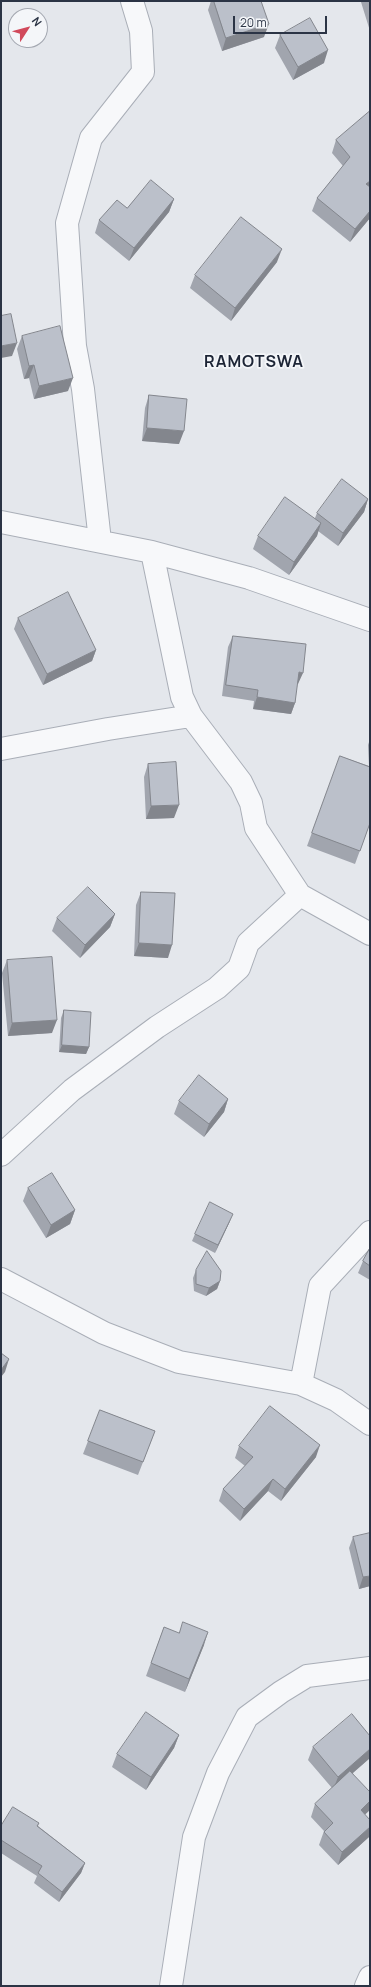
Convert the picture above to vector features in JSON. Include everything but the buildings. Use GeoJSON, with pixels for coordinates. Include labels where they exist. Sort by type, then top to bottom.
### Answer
{"type":"FeatureCollection","features":[{"type":"Feature","properties":{"kind":"street"},"geometry":{"type":"LineString","coordinates":[[100,541],[83,388],[75,346],[67,223],[91,138],[143,72],[140,31],[132,1]]}},
{"type":"Feature","properties":{"kind":"street"},"geometry":{"type":"LineString","coordinates":[[1,522],[152,552],[249,578],[370,620]]}},
{"type":"Feature","properties":{"kind":"street"},"geometry":{"type":"LineString","coordinates":[[152,552],[182,697],[191,716],[241,782],[251,803],[256,828],[300,895],[370,934]]}},
{"type":"Feature","properties":{"kind":"street"},"geometry":{"type":"LineString","coordinates":[[1,748],[191,716]]}},
{"type":"Feature","properties":{"kind":"street"},"geometry":{"type":"LineString","coordinates":[[1,1155],[72,1090],[157,1027],[217,988],[239,968],[248,943],[300,895]]}},
{"type":"Feature","properties":{"kind":"street"},"geometry":{"type":"LineString","coordinates":[[301,1384],[320,1286],[370,1232]]}},
{"type":"Feature","properties":{"kind":"street"},"geometry":{"type":"LineString","coordinates":[[1,1279],[104,1333],[179,1362],[301,1384],[336,1400],[370,1424]]}},
{"type":"Feature","properties":{"kind":"street"},"geometry":{"type":"LineString","coordinates":[[171,1986],[194,1837],[218,1772],[247,1717],[281,1692],[307,1676],[370,1668]]}},
{"type":"Feature","properties":{"kind":"street"},"geometry":{"type":"LineString","coordinates":[[366,1986],[370,1977]]}},
{"type":"Feature","properties":{"kind":"district","name":"RAMOTSWA"},"geometry":{"type":"Point","coordinates":[254,363]}}]}
